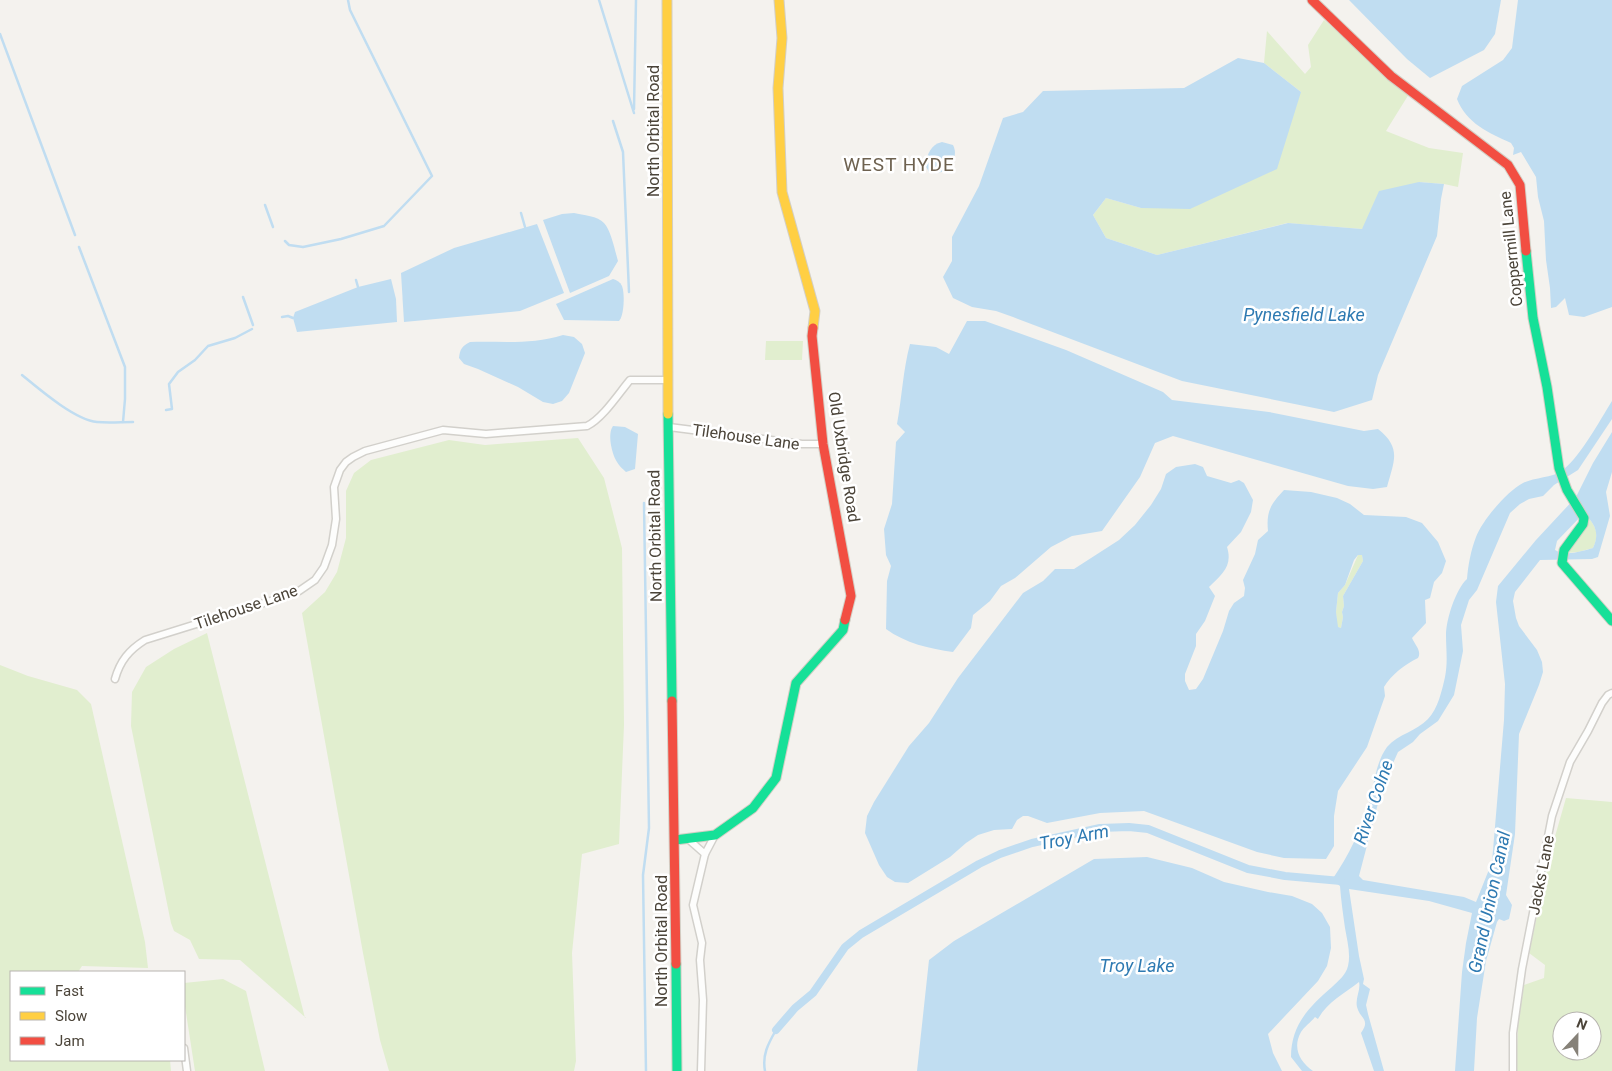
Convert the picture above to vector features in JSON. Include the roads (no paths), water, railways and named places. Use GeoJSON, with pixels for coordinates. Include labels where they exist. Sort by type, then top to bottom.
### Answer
{"type":"FeatureCollection","features":[{"type":"Feature","properties":{"kind":"street","name":"North Orbital Road"},"geometry":{"type":"LineString","coordinates":[[667,0],[668,380],[675,840],[676,1071]]}},
{"type":"Feature","properties":{"kind":"street","name":"Old Uxbridge Road"},"geometry":{"type":"LineString","coordinates":[[675,840],[714,835],[753,808],[776,778],[796,683],[843,630],[851,596],[823,444],[812,336],[815,311],[782,192],[778,88],[782,38],[779,0]]}},
{"type":"Feature","properties":{"kind":"street","name":"Coppermill Lane"},"geometry":{"type":"LineString","coordinates":[[1312,0],[1391,76],[1508,165],[1520,185],[1533,318],[1547,387],[1560,470],[1570,494],[1584,518],[1583,524],[1567,544],[1562,563],[1570,574],[1604,609],[1612,621]]}},
{"type":"Feature","properties":{"kind":"street","name":"Tilehouse Lane"},"geometry":{"type":"LineString","coordinates":[[114,679],[118,667],[126,654],[145,640],[284,597],[299,591],[315,580],[324,566],[332,545],[336,519],[334,487],[340,470],[353,457],[365,451],[443,430],[486,434],[587,426],[602,414],[630,380],[668,380]]}},
{"type":"Feature","properties":{"kind":"street","name":"Tilehouse Lane"},"geometry":{"type":"LineString","coordinates":[[669,427],[808,445],[823,444]]}},
{"type":"Feature","properties":{"kind":"street","name":"Jacks Lane"},"geometry":{"type":"LineString","coordinates":[[1513,1071],[1513,1033],[1522,969],[1552,816],[1570,762],[1602,703],[1612,693]]}},
{"type":"Feature","properties":{"kind":"street"},"geometry":{"type":"LineString","coordinates":[[701,1071],[702,992],[700,960],[702,943],[693,905],[705,854],[714,835]]}},
{"type":"Feature","properties":{"kind":"street"},"geometry":{"type":"LineString","coordinates":[[688,839],[705,854]]}},
{"type":"Feature","properties":{"kind":"street"},"geometry":{"type":"LineString","coordinates":[[185,1056],[187,1071]]}},
{"type":"Feature","properties":{"kind":"water"},"geometry":{"type":"Polygon","coordinates":[[[1349,0],[1501,0],[1495,34],[1484,50],[1430,78],[1407,59],[1349,0]]]}},
{"type":"Feature","properties":{"kind":"water"},"geometry":{"type":"Polygon","coordinates":[[[1518,0],[1612,0],[1612,307],[1584,317],[1569,315],[1565,298],[1556,307],[1551,308],[1544,221],[1538,197],[1536,177],[1521,152],[1513,155],[1514,148],[1511,143],[1472,121],[1466,115],[1457,99],[1462,86],[1503,60],[1512,48],[1518,0]]]}},
{"type":"Feature","properties":{"kind":"water","name":"Pynesfield Lake"},"geometry":{"type":"Polygon","coordinates":[[[1238,58],[1264,63],[1301,92],[1277,169],[1190,209],[1141,208],[1106,198],[1093,215],[1106,238],[1157,255],[1288,223],[1362,229],[1379,191],[1419,182],[1444,184],[1437,236],[1378,375],[1372,400],[1334,412],[1182,381],[1013,317],[996,311],[972,307],[953,298],[943,277],[952,261],[952,237],[979,186],[1003,118],[1023,112],[1043,91],[1184,88],[1238,58]]]}},
{"type":"Feature","properties":{"kind":"water"},"geometry":{"type":"Polygon","coordinates":[[[942,142],[953,145],[955,156],[953,162],[945,170],[934,173],[929,172],[925,165],[928,154],[935,145],[942,142]]]}},
{"type":"Feature","properties":{"kind":"water"},"geometry":{"type":"Polygon","coordinates":[[[574,213],[594,217],[604,223],[611,235],[618,261],[609,276],[570,293],[543,220],[562,214],[574,213]]]}},
{"type":"Feature","properties":{"kind":"water"},"geometry":{"type":"Polygon","coordinates":[[[537,224],[564,293],[520,311],[404,322],[401,273],[454,248],[537,224]]]}},
{"type":"Feature","properties":{"kind":"water"},"geometry":{"type":"Polygon","coordinates":[[[391,279],[396,299],[397,322],[297,332],[293,318],[295,312],[358,287],[391,279]]]}},
{"type":"Feature","properties":{"kind":"water"},"geometry":{"type":"Polygon","coordinates":[[[613,279],[619,282],[623,290],[623,310],[619,321],[564,320],[556,304],[613,279]]]}},
{"type":"Feature","properties":{"kind":"water"},"geometry":{"type":"Polygon","coordinates":[[[967,321],[985,321],[1066,350],[1163,392],[1172,400],[1269,412],[1364,431],[1378,429],[1391,442],[1394,455],[1387,487],[1373,489],[1348,486],[1173,436],[1155,443],[1140,477],[1102,531],[1072,536],[1051,547],[1015,578],[1001,586],[990,601],[973,615],[971,628],[953,652],[909,642],[886,629],[887,581],[891,566],[886,555],[884,529],[892,504],[896,442],[905,432],[897,424],[906,364],[910,344],[936,347],[949,354],[967,321]]]}},
{"type":"Feature","properties":{"kind":"water"},"geometry":{"type":"Polygon","coordinates":[[[563,335],[574,337],[582,344],[585,353],[569,393],[562,401],[553,404],[543,402],[518,387],[464,364],[459,358],[462,348],[470,342],[517,342],[563,335]]]}},
{"type":"Feature","properties":{"kind":"water"},"geometry":{"type":"Polygon","coordinates":[[[1612,401],[1612,419],[1578,470],[1554,485],[1543,496],[1529,499],[1510,513],[1477,590],[1469,600],[1461,625],[1463,651],[1454,695],[1438,721],[1398,752],[1382,788],[1359,876],[1363,880],[1464,897],[1476,902],[1492,862],[1504,720],[1505,684],[1496,602],[1498,586],[1536,540],[1576,497],[1593,463],[1612,432],[1612,472],[1606,492],[1610,516],[1598,557],[1592,559],[1540,560],[1515,592],[1513,601],[1519,626],[1537,650],[1542,662],[1543,672],[1519,734],[1515,834],[1506,895],[1512,905],[1509,919],[1504,921],[1499,919],[1497,922],[1486,961],[1477,1018],[1474,1071],[1455,1071],[1462,972],[1472,913],[1429,901],[1349,889],[1364,979],[1363,984],[1370,989],[1366,1005],[1384,1071],[1374,1071],[1361,1033],[1365,1022],[1357,1007],[1359,982],[1331,1003],[1318,1019],[1315,1017],[1301,1032],[1298,1038],[1297,1049],[1301,1059],[1313,1071],[1302,1071],[1291,1057],[1294,1035],[1309,1010],[1344,975],[1349,961],[1340,886],[1332,880],[1349,852],[1363,822],[1383,753],[1396,739],[1424,723],[1437,705],[1446,671],[1448,621],[1452,605],[1467,579],[1470,558],[1479,530],[1496,507],[1517,487],[1527,481],[1557,474],[1567,467],[1581,450],[1612,401]],[[1584,513],[1557,541],[1555,550],[1569,553],[1593,548],[1596,533],[1594,525],[1584,513]]]}},
{"type":"Feature","properties":{"kind":"water"},"geometry":{"type":"Polygon","coordinates":[[[613,426],[625,427],[638,434],[635,469],[626,472],[615,458],[610,439],[613,426]]]}},
{"type":"Feature","properties":{"kind":"water"},"geometry":{"type":"Polygon","coordinates":[[[1195,464],[1203,467],[1207,476],[1231,483],[1239,480],[1244,483],[1253,500],[1251,512],[1241,532],[1227,547],[1229,559],[1225,569],[1209,587],[1215,596],[1205,621],[1196,634],[1196,646],[1185,674],[1185,681],[1189,690],[1196,689],[1203,679],[1223,631],[1229,611],[1234,603],[1244,596],[1243,580],[1255,554],[1258,540],[1268,531],[1270,508],[1284,490],[1311,492],[1337,498],[1350,504],[1364,515],[1406,517],[1422,523],[1438,542],[1446,561],[1442,573],[1434,582],[1430,598],[1425,600],[1426,623],[1412,638],[1419,650],[1418,658],[1399,670],[1384,687],[1385,696],[1367,747],[1338,791],[1334,816],[1334,846],[1326,859],[1284,858],[1257,852],[1144,811],[1100,813],[1047,823],[1023,816],[1017,820],[1012,829],[994,830],[978,835],[950,857],[908,883],[895,882],[887,877],[879,865],[865,833],[867,816],[909,746],[929,723],[958,678],[1023,593],[1043,581],[1055,569],[1074,569],[1119,540],[1135,525],[1151,505],[1161,489],[1166,474],[1176,467],[1195,464]],[[1358,555],[1354,560],[1345,585],[1338,593],[1336,612],[1338,627],[1341,628],[1344,606],[1343,596],[1363,561],[1362,555],[1358,555]]]}},
{"type":"Feature","properties":{"kind":"water","name":"Troy Lake"},"geometry":{"type":"Polygon","coordinates":[[[1147,857],[1192,868],[1224,882],[1292,896],[1312,904],[1322,913],[1330,927],[1331,948],[1327,966],[1318,981],[1268,1034],[1273,1053],[1282,1071],[917,1071],[929,960],[954,941],[1094,859],[1147,857]]]}},
{"type":"Feature","properties":{"kind":"waterway"},"geometry":{"type":"LineString","coordinates":[[285,241],[289,245],[303,247],[341,239],[384,226],[432,176],[350,10],[348,0]]}},
{"type":"Feature","properties":{"kind":"waterway"},"geometry":{"type":"LineString","coordinates":[[599,0],[634,113]]}},
{"type":"Feature","properties":{"kind":"waterway"},"geometry":{"type":"LineString","coordinates":[[634,109],[636,0]]}},
{"type":"Feature","properties":{"kind":"waterway"},"geometry":{"type":"LineString","coordinates":[[0,34],[75,235]]}},
{"type":"Feature","properties":{"kind":"waterway"},"geometry":{"type":"LineString","coordinates":[[613,121],[623,152],[629,292]]}},
{"type":"Feature","properties":{"kind":"waterway"},"geometry":{"type":"LineString","coordinates":[[265,205],[273,227]]}},
{"type":"Feature","properties":{"kind":"waterway"},"geometry":{"type":"LineString","coordinates":[[521,213],[525,227]]}},
{"type":"Feature","properties":{"kind":"waterway"},"geometry":{"type":"LineString","coordinates":[[79,247],[125,367],[123,422]]}},
{"type":"Feature","properties":{"kind":"waterway"},"geometry":{"type":"LineString","coordinates":[[356,280],[358,287]]}},
{"type":"Feature","properties":{"kind":"waterway"},"geometry":{"type":"LineString","coordinates":[[243,297],[253,325]]}},
{"type":"Feature","properties":{"kind":"waterway"},"geometry":{"type":"LineString","coordinates":[[282,317],[288,316],[293,318]]}},
{"type":"Feature","properties":{"kind":"waterway"},"geometry":{"type":"LineString","coordinates":[[166,410],[172,409],[169,384],[178,372],[195,360],[208,346],[235,338],[252,329]]}},
{"type":"Feature","properties":{"kind":"waterway"},"geometry":{"type":"LineString","coordinates":[[22,375],[78,416],[97,422],[133,422]]}},
{"type":"Feature","properties":{"kind":"waterway"},"geometry":{"type":"LineString","coordinates":[[644,503],[649,828],[643,875],[646,1071]]}},
{"type":"Feature","properties":{"kind":"waterway","name":"Troy Arm"},"geometry":{"type":"LineString","coordinates":[[776,1030],[795,1008],[813,993],[845,947],[861,934],[979,864],[1000,854],[1032,843],[1100,828],[1129,827],[1148,829],[1248,869],[1285,876],[1341,881]]}},
{"type":"Feature","properties":{"kind":"waterway"},"geometry":{"type":"LineString","coordinates":[[765,1071],[764,1060],[766,1050],[776,1030]]}},
{"type":"Feature","properties":{"kind":"district","name":"WEST HYDE"},"geometry":{"type":"Point","coordinates":[899,164]}},
{"type":"Feature","properties":{"kind":"water label","name":"River Colne"},"geometry":{"type":"Point","coordinates":[1373,802]}},
{"type":"Feature","properties":{"kind":"water label","name":"Grand Union Canal"},"geometry":{"type":"Point","coordinates":[1489,902]}}]}
